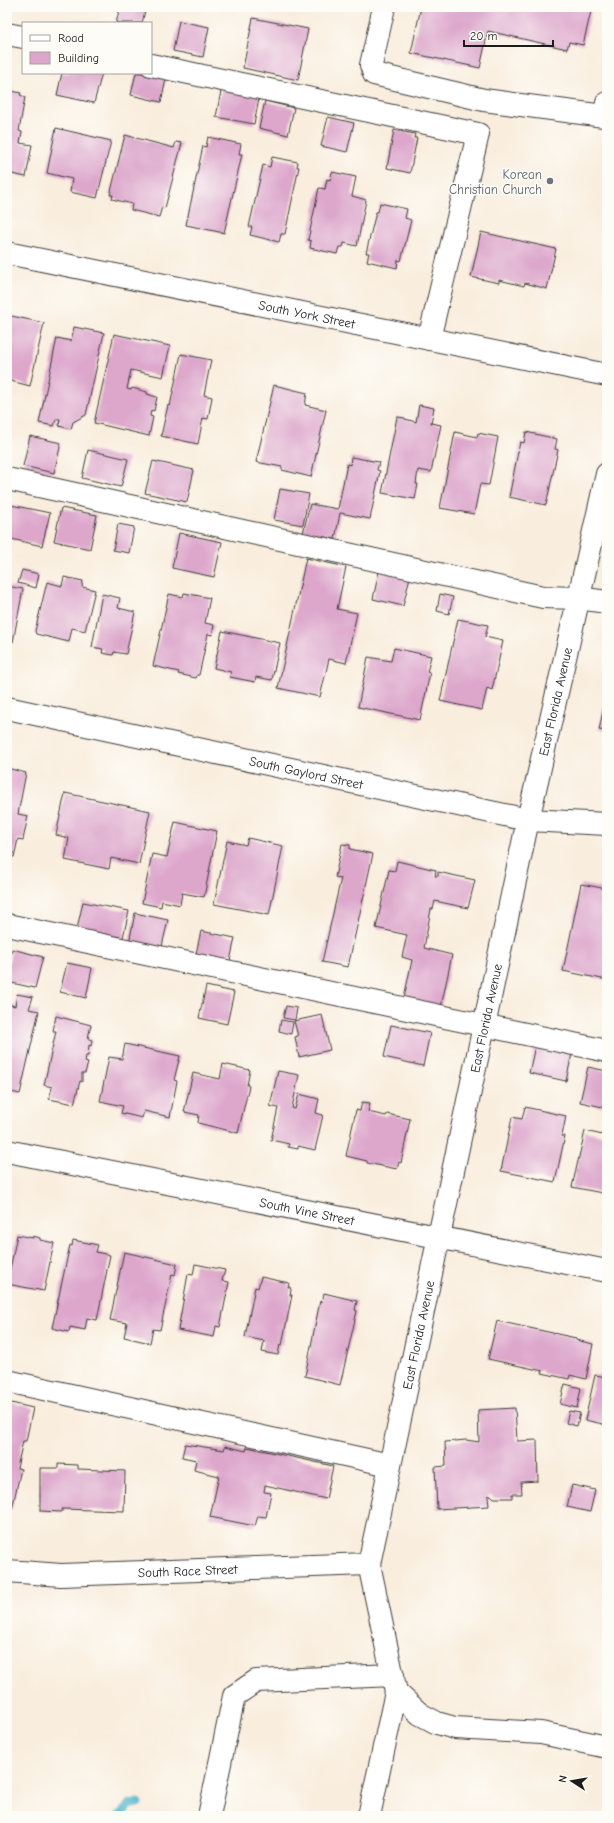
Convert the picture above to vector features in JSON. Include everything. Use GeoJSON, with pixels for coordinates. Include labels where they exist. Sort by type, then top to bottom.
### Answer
{"type":"FeatureCollection","features":[{"type":"Feature","properties":{"kind":"street"},"geometry":{"type":"LineString","coordinates":[[384,7],[371,65],[374,74],[484,100],[604,116],[607,103]]}},
{"type":"Feature","properties":{"kind":"street"},"geometry":{"type":"LineString","coordinates":[[7,34],[22,37]]}},
{"type":"Feature","properties":{"kind":"street"},"geometry":{"type":"LineString","coordinates":[[152,65],[478,134],[429,339]]}},
{"type":"Feature","properties":{"kind":"street","name":"South York Street"},"geometry":{"type":"LineString","coordinates":[[7,253],[607,375]]}},
{"type":"Feature","properties":{"kind":"street","name":"East Florida Avenue"},"geometry":{"type":"LineString","coordinates":[[369,1564],[528,820],[607,474]]}},
{"type":"Feature","properties":{"kind":"street"},"geometry":{"type":"LineString","coordinates":[[7,479],[543,597],[578,598],[607,602]]}},
{"type":"Feature","properties":{"kind":"street","name":"South Gaylord Street"},"geometry":{"type":"LineString","coordinates":[[7,708],[528,820],[607,824]]}},
{"type":"Feature","properties":{"kind":"street"},"geometry":{"type":"LineString","coordinates":[[7,925],[607,1051]]}},
{"type":"Feature","properties":{"kind":"street","name":"South Vine Street"},"geometry":{"type":"LineString","coordinates":[[7,1151],[439,1236],[607,1271]]}},
{"type":"Feature","properties":{"kind":"street"},"geometry":{"type":"LineString","coordinates":[[7,1382],[390,1465]]}},
{"type":"Feature","properties":{"kind":"street"},"geometry":{"type":"LineString","coordinates":[[369,1564],[395,1684],[369,1816]]}},
{"type":"Feature","properties":{"kind":"street","name":"South Race Street"},"geometry":{"type":"LineString","coordinates":[[7,1571],[61,1575],[369,1564]]}},
{"type":"Feature","properties":{"kind":"street"},"geometry":{"type":"LineString","coordinates":[[209,1816],[234,1696],[256,1681],[395,1684],[420,1714],[437,1723],[455,1728],[541,1733],[607,1747]]}},
{"type":"Feature","properties":{"kind":"building"},"geometry":{"type":"Polygon","coordinates":[[[120,7],[146,7],[142,22],[116,22],[120,7]]]}},
{"type":"Feature","properties":{"kind":"building"},"geometry":{"type":"Polygon","coordinates":[[[421,7],[592,7],[583,45],[569,42],[567,49],[488,31],[480,68],[411,53],[421,7]]]}},
{"type":"Feature","properties":{"kind":"building"},"geometry":{"type":"Polygon","coordinates":[[[253,18],[308,29],[298,80],[243,68],[253,18]]]}},
{"type":"Feature","properties":{"kind":"building"},"geometry":{"type":"Polygon","coordinates":[[[179,21],[209,27],[203,57],[173,51],[179,21]]]}},
{"type":"Feature","properties":{"kind":"building"},"geometry":{"type":"Polygon","coordinates":[[[168,70],[161,102],[131,95],[136,74],[168,70]]]}},
{"type":"Feature","properties":{"kind":"building"},"geometry":{"type":"Polygon","coordinates":[[[62,74],[102,74],[94,103],[57,95],[62,74]]]}},
{"type":"Feature","properties":{"kind":"building"},"geometry":{"type":"Polygon","coordinates":[[[7,86],[13,88],[12,91],[21,93],[20,95],[25,97],[19,131],[22,132],[20,143],[32,145],[26,177],[12,174],[8,185],[7,86]]]}},
{"type":"Feature","properties":{"kind":"building"},"geometry":{"type":"Polygon","coordinates":[[[222,86],[260,94],[254,124],[216,117],[222,86]]]}},
{"type":"Feature","properties":{"kind":"building"},"geometry":{"type":"Polygon","coordinates":[[[265,101],[294,108],[288,135],[259,128],[265,101]]]}},
{"type":"Feature","properties":{"kind":"building"},"geometry":{"type":"Polygon","coordinates":[[[328,117],[354,123],[347,152],[321,146],[328,117]]]}},
{"type":"Feature","properties":{"kind":"building"},"geometry":{"type":"Polygon","coordinates":[[[56,128],[111,141],[97,198],[70,192],[72,179],[47,173],[56,128]]]}},
{"type":"Feature","properties":{"kind":"building"},"geometry":{"type":"Polygon","coordinates":[[[394,130],[415,134],[414,138],[417,138],[410,173],[387,168],[394,130]]]}},
{"type":"Feature","properties":{"kind":"building"},"geometry":{"type":"Polygon","coordinates":[[[125,135],[174,148],[176,142],[182,143],[165,208],[162,207],[159,217],[131,210],[132,204],[112,199],[113,195],[110,195],[125,135]]]}},
{"type":"Feature","properties":{"kind":"building"},"geometry":{"type":"Polygon","coordinates":[[[208,137],[241,144],[239,154],[242,154],[224,233],[186,225],[203,146],[206,147],[208,137]]]}},
{"type":"Feature","properties":{"kind":"building"},"geometry":{"type":"Polygon","coordinates":[[[272,157],[298,162],[297,167],[299,167],[285,234],[281,234],[279,242],[250,235],[252,227],[249,227],[263,165],[270,167],[272,157]]]}},
{"type":"Feature","properties":{"kind":"building"},"geometry":{"type":"Polygon","coordinates":[[[332,172],[356,177],[352,196],[366,200],[357,246],[344,243],[343,247],[339,247],[337,254],[310,248],[311,241],[308,240],[319,188],[325,189],[327,179],[330,180],[332,172]]]}},
{"type":"Feature","properties":{"kind":"building"},"geometry":{"type":"Polygon","coordinates":[[[380,203],[407,209],[405,218],[411,220],[401,261],[398,260],[397,268],[367,261],[369,253],[366,253],[376,212],[378,212],[380,203]]]}},
{"type":"Feature","properties":{"kind":"building"},"geometry":{"type":"Polygon","coordinates":[[[481,232],[556,249],[547,289],[525,283],[524,286],[499,280],[499,283],[471,277],[481,232]]]}},
{"type":"Feature","properties":{"kind":"building"},"geometry":{"type":"Polygon","coordinates":[[[7,315],[44,323],[30,386],[7,380],[7,315]]]}},
{"type":"Feature","properties":{"kind":"building"},"geometry":{"type":"Polygon","coordinates":[[[74,327],[104,333],[86,415],[73,422],[71,429],[59,426],[60,419],[56,419],[54,426],[39,423],[57,338],[71,341],[74,327]]]}},
{"type":"Feature","properties":{"kind":"building"},"geometry":{"type":"Polygon","coordinates":[[[114,334],[170,346],[163,377],[131,370],[127,389],[131,390],[132,388],[147,392],[147,394],[157,397],[154,411],[151,410],[150,416],[153,417],[149,436],[94,423],[114,334]]]}},
{"type":"Feature","properties":{"kind":"building"},"geometry":{"type":"Polygon","coordinates":[[[181,354],[211,360],[204,395],[212,397],[208,419],[203,418],[198,444],[161,436],[168,405],[170,406],[181,354]]]}},
{"type":"Feature","properties":{"kind":"building"},"geometry":{"type":"Polygon","coordinates":[[[274,385],[307,393],[305,405],[326,410],[311,477],[282,470],[282,467],[256,462],[274,385]]]}},
{"type":"Feature","properties":{"kind":"building"},"geometry":{"type":"Polygon","coordinates":[[[419,405],[434,408],[431,423],[441,425],[431,472],[418,470],[416,484],[418,484],[415,499],[382,493],[397,417],[416,422],[419,405]]]}},
{"type":"Feature","properties":{"kind":"building"},"geometry":{"type":"Polygon","coordinates":[[[455,432],[477,437],[478,433],[498,437],[489,485],[480,484],[474,514],[440,508],[455,432]]]}},
{"type":"Feature","properties":{"kind":"building"},"geometry":{"type":"Polygon","coordinates":[[[526,432],[557,439],[555,449],[558,450],[546,505],[509,497],[520,442],[524,443],[526,432]]]}},
{"type":"Feature","properties":{"kind":"building"},"geometry":{"type":"Polygon","coordinates":[[[30,436],[61,443],[54,473],[23,466],[30,436]]]}},
{"type":"Feature","properties":{"kind":"building"},"geometry":{"type":"Polygon","coordinates":[[[88,450],[128,459],[121,487],[82,478],[88,450]]]}},
{"type":"Feature","properties":{"kind":"building"},"geometry":{"type":"Polygon","coordinates":[[[351,457],[379,462],[377,470],[380,471],[370,519],[340,513],[335,539],[303,533],[310,504],[338,509],[347,464],[350,465],[351,457]]]}},
{"type":"Feature","properties":{"kind":"building"},"geometry":{"type":"Polygon","coordinates":[[[153,461],[194,470],[187,502],[145,493],[153,461]]]}},
{"type":"Feature","properties":{"kind":"building"},"geometry":{"type":"Polygon","coordinates":[[[280,489],[309,494],[303,525],[274,520],[280,489]]]}},
{"type":"Feature","properties":{"kind":"building"},"geometry":{"type":"Polygon","coordinates":[[[11,505],[50,513],[42,546],[7,538],[7,520],[11,505]]]}},
{"type":"Feature","properties":{"kind":"building"},"geometry":{"type":"Polygon","coordinates":[[[61,508],[97,515],[90,549],[54,541],[61,508]]]}},
{"type":"Feature","properties":{"kind":"building"},"geometry":{"type":"Polygon","coordinates":[[[118,524],[134,527],[129,553],[113,550],[118,524]]]}},
{"type":"Feature","properties":{"kind":"building"},"geometry":{"type":"Polygon","coordinates":[[[179,533],[222,542],[214,577],[172,568],[179,533]]]}},
{"type":"Feature","properties":{"kind":"building"},"geometry":{"type":"Polygon","coordinates":[[[306,558],[346,567],[337,609],[357,613],[346,663],[329,659],[320,697],[278,688],[306,558]]]}},
{"type":"Feature","properties":{"kind":"building"},"geometry":{"type":"Polygon","coordinates":[[[22,570],[39,574],[36,588],[18,583],[22,570]]]}},
{"type":"Feature","properties":{"kind":"building"},"geometry":{"type":"Polygon","coordinates":[[[379,571],[410,577],[403,606],[373,599],[379,571]]]}},
{"type":"Feature","properties":{"kind":"building"},"geometry":{"type":"Polygon","coordinates":[[[64,577],[83,581],[82,587],[95,590],[85,631],[72,628],[69,642],[36,634],[35,631],[47,582],[62,586],[64,577]]]}},
{"type":"Feature","properties":{"kind":"building"},"geometry":{"type":"Polygon","coordinates":[[[7,586],[23,589],[13,642],[7,641],[7,586]]]}},
{"type":"Feature","properties":{"kind":"building"},"geometry":{"type":"Polygon","coordinates":[[[184,593],[210,598],[205,623],[214,625],[212,635],[208,634],[199,675],[197,675],[196,678],[178,674],[179,672],[153,666],[169,594],[183,597],[184,593]]]}},
{"type":"Feature","properties":{"kind":"building"},"geometry":{"type":"Polygon","coordinates":[[[102,594],[120,598],[118,608],[135,612],[126,654],[114,652],[113,655],[102,653],[103,649],[92,647],[102,594]]]}},
{"type":"Feature","properties":{"kind":"building"},"geometry":{"type":"Polygon","coordinates":[[[440,594],[453,597],[449,614],[437,611],[440,594]]]}},
{"type":"Feature","properties":{"kind":"building"},"geometry":{"type":"Polygon","coordinates":[[[458,619],[488,625],[485,637],[503,641],[492,690],[487,688],[482,710],[440,701],[458,619]]]}},
{"type":"Feature","properties":{"kind":"building"},"geometry":{"type":"Polygon","coordinates":[[[222,631],[280,643],[272,680],[256,677],[255,682],[230,677],[231,672],[214,668],[222,631]]]}},
{"type":"Feature","properties":{"kind":"building"},"geometry":{"type":"Polygon","coordinates":[[[394,648],[431,656],[427,672],[430,673],[420,720],[358,707],[368,657],[391,661],[394,648]]]}},
{"type":"Feature","properties":{"kind":"building"},"geometry":{"type":"Polygon","coordinates":[[[607,697],[607,731],[599,730],[607,697]]]}},
{"type":"Feature","properties":{"kind":"building"},"geometry":{"type":"Polygon","coordinates":[[[7,768],[26,773],[18,814],[28,816],[23,840],[18,839],[14,857],[7,856],[7,768]]]}},
{"type":"Feature","properties":{"kind":"building"},"geometry":{"type":"Polygon","coordinates":[[[65,793],[150,811],[139,864],[111,858],[109,869],[65,860],[69,838],[56,835],[65,793]]]}},
{"type":"Feature","properties":{"kind":"building"},"geometry":{"type":"Polygon","coordinates":[[[175,822],[217,831],[204,897],[182,893],[180,905],[162,901],[161,907],[142,903],[152,854],[167,857],[175,822]]]}},
{"type":"Feature","properties":{"kind":"building"},"geometry":{"type":"Polygon","coordinates":[[[248,838],[283,846],[269,915],[214,904],[227,841],[246,845],[248,838]]]}},
{"type":"Feature","properties":{"kind":"building"},"geometry":{"type":"Polygon","coordinates":[[[342,844],[350,845],[350,849],[373,854],[348,967],[322,962],[341,878],[335,877],[342,844]]]}},
{"type":"Feature","properties":{"kind":"building"},"geometry":{"type":"Polygon","coordinates":[[[397,861],[436,870],[435,876],[438,876],[438,872],[475,880],[468,908],[435,901],[433,909],[431,909],[424,948],[452,955],[441,1007],[404,998],[412,960],[402,957],[407,935],[376,928],[389,870],[395,871],[397,861]]]}},
{"type":"Feature","properties":{"kind":"building"},"geometry":{"type":"Polygon","coordinates":[[[581,884],[607,889],[607,980],[563,971],[581,884]]]}},
{"type":"Feature","properties":{"kind":"building"},"geometry":{"type":"Polygon","coordinates":[[[83,902],[129,911],[122,942],[76,933],[83,902]]]}},
{"type":"Feature","properties":{"kind":"building"},"geometry":{"type":"Polygon","coordinates":[[[135,913],[168,920],[160,955],[128,948],[135,913]]]}},
{"type":"Feature","properties":{"kind":"building"},"geometry":{"type":"Polygon","coordinates":[[[201,931],[235,938],[228,970],[194,963],[201,931]]]}},
{"type":"Feature","properties":{"kind":"building"},"geometry":{"type":"Polygon","coordinates":[[[12,949],[43,957],[35,988],[7,982],[7,970],[12,949]]]}},
{"type":"Feature","properties":{"kind":"building"},"geometry":{"type":"Polygon","coordinates":[[[67,963],[92,968],[86,998],[60,992],[67,963]]]}},
{"type":"Feature","properties":{"kind":"building"},"geometry":{"type":"Polygon","coordinates":[[[206,986],[234,992],[227,1024],[199,1018],[206,986]]]}},
{"type":"Feature","properties":{"kind":"building"},"geometry":{"type":"Polygon","coordinates":[[[17,994],[33,997],[29,1009],[39,1011],[20,1094],[7,1091],[7,1004],[15,1006],[17,994]]]}},
{"type":"Feature","properties":{"kind":"building"},"geometry":{"type":"Polygon","coordinates":[[[286,1006],[297,1008],[295,1020],[283,1018],[286,1006]]]}},
{"type":"Feature","properties":{"kind":"building"},"geometry":{"type":"Polygon","coordinates":[[[322,1015],[330,1050],[299,1057],[295,1037],[298,1036],[294,1021],[322,1015]]]}},
{"type":"Feature","properties":{"kind":"building"},"geometry":{"type":"Polygon","coordinates":[[[56,1016],[91,1025],[88,1038],[92,1040],[91,1046],[89,1045],[88,1056],[86,1056],[85,1062],[88,1063],[85,1073],[82,1073],[82,1082],[80,1081],[74,1104],[49,1099],[52,1087],[44,1085],[56,1031],[53,1031],[56,1016]]]}},
{"type":"Feature","properties":{"kind":"building"},"geometry":{"type":"Polygon","coordinates":[[[281,1020],[293,1022],[291,1034],[279,1031],[281,1020]]]}},
{"type":"Feature","properties":{"kind":"building"},"geometry":{"type":"Polygon","coordinates":[[[391,1025],[430,1033],[423,1066],[384,1057],[391,1025]]]}},
{"type":"Feature","properties":{"kind":"building"},"geometry":{"type":"Polygon","coordinates":[[[536,1041],[573,1049],[566,1081],[529,1073],[536,1041]]]}},
{"type":"Feature","properties":{"kind":"building"},"geometry":{"type":"Polygon","coordinates":[[[125,1044],[180,1056],[174,1080],[177,1081],[170,1117],[144,1111],[142,1118],[121,1113],[123,1106],[100,1101],[109,1057],[122,1059],[125,1044]]]}},
{"type":"Feature","properties":{"kind":"building"},"geometry":{"type":"Polygon","coordinates":[[[223,1064],[250,1070],[247,1085],[249,1086],[238,1133],[198,1123],[199,1115],[184,1112],[193,1073],[220,1079],[223,1064]]]}},
{"type":"Feature","properties":{"kind":"building"},"geometry":{"type":"Polygon","coordinates":[[[588,1067],[607,1071],[607,1108],[580,1102],[588,1067]]]}},
{"type":"Feature","properties":{"kind":"building"},"geometry":{"type":"Polygon","coordinates":[[[278,1071],[299,1075],[292,1108],[295,1109],[299,1094],[319,1099],[316,1113],[323,1115],[315,1150],[298,1146],[298,1149],[288,1147],[289,1144],[271,1140],[278,1108],[270,1106],[278,1071]]]}},
{"type":"Feature","properties":{"kind":"building"},"geometry":{"type":"Polygon","coordinates":[[[362,1102],[370,1103],[368,1112],[410,1119],[401,1163],[399,1162],[397,1169],[367,1163],[367,1161],[346,1156],[356,1110],[360,1111],[362,1102]]]}},
{"type":"Feature","properties":{"kind":"building"},"geometry":{"type":"Polygon","coordinates":[[[525,1107],[566,1116],[562,1136],[565,1136],[555,1182],[501,1171],[512,1117],[522,1119],[525,1107]]]}},
{"type":"Feature","properties":{"kind":"building"},"geometry":{"type":"Polygon","coordinates":[[[585,1131],[607,1136],[607,1194],[572,1187],[585,1131]]]}},
{"type":"Feature","properties":{"kind":"building"},"geometry":{"type":"Polygon","coordinates":[[[17,1235],[33,1238],[33,1236],[40,1238],[40,1240],[54,1243],[44,1291],[7,1284],[17,1235]]]}},
{"type":"Feature","properties":{"kind":"building"},"geometry":{"type":"Polygon","coordinates":[[[73,1240],[98,1245],[96,1252],[110,1255],[97,1320],[87,1318],[85,1330],[70,1327],[69,1332],[52,1328],[70,1245],[72,1246],[73,1240]]]}},
{"type":"Feature","properties":{"kind":"building"},"geometry":{"type":"Polygon","coordinates":[[[124,1252],[177,1264],[175,1275],[172,1274],[160,1330],[153,1329],[150,1343],[124,1337],[127,1323],[110,1320],[124,1252]]]}},
{"type":"Feature","properties":{"kind":"building"},"geometry":{"type":"Polygon","coordinates":[[[195,1264],[225,1270],[222,1281],[229,1282],[220,1327],[216,1326],[214,1337],[178,1330],[188,1274],[193,1275],[195,1264]]]}},
{"type":"Feature","properties":{"kind":"building"},"geometry":{"type":"Polygon","coordinates":[[[261,1277],[289,1283],[288,1287],[290,1287],[291,1290],[290,1295],[292,1295],[282,1345],[280,1344],[278,1355],[262,1352],[264,1341],[245,1337],[255,1287],[258,1288],[261,1277]]]}},
{"type":"Feature","properties":{"kind":"building"},"geometry":{"type":"Polygon","coordinates":[[[324,1293],[357,1301],[355,1310],[357,1311],[340,1385],[305,1376],[320,1301],[322,1302],[324,1293]]]}},
{"type":"Feature","properties":{"kind":"building"},"geometry":{"type":"Polygon","coordinates":[[[497,1321],[576,1338],[576,1340],[593,1344],[586,1379],[570,1375],[569,1379],[542,1373],[543,1371],[488,1359],[497,1321]]]}},
{"type":"Feature","properties":{"kind":"building"},"geometry":{"type":"Polygon","coordinates":[[[595,1375],[607,1377],[607,1425],[585,1420],[595,1375]]]}},
{"type":"Feature","properties":{"kind":"building"},"geometry":{"type":"Polygon","coordinates":[[[565,1384],[581,1388],[577,1408],[560,1404],[565,1384]]]}},
{"type":"Feature","properties":{"kind":"building"},"geometry":{"type":"Polygon","coordinates":[[[7,1402],[33,1408],[26,1441],[23,1441],[17,1468],[21,1469],[12,1509],[7,1507],[7,1402]]]}},
{"type":"Feature","properties":{"kind":"building"},"geometry":{"type":"Polygon","coordinates":[[[515,1408],[517,1441],[537,1440],[538,1481],[521,1482],[522,1494],[512,1494],[512,1498],[494,1498],[491,1495],[488,1496],[489,1506],[437,1509],[435,1467],[446,1466],[445,1442],[466,1440],[479,1442],[478,1410],[515,1408]]]}},
{"type":"Feature","properties":{"kind":"building"},"geometry":{"type":"Polygon","coordinates":[[[569,1411],[580,1413],[577,1426],[566,1423],[569,1411]]]}},
{"type":"Feature","properties":{"kind":"building"},"geometry":{"type":"Polygon","coordinates":[[[185,1444],[224,1450],[225,1446],[246,1451],[247,1447],[333,1466],[326,1499],[265,1485],[264,1492],[271,1493],[266,1517],[258,1516],[255,1526],[210,1517],[219,1476],[194,1470],[196,1460],[182,1457],[185,1444]]]}},
{"type":"Feature","properties":{"kind":"building"},"geometry":{"type":"Polygon","coordinates":[[[58,1464],[78,1465],[78,1469],[125,1471],[124,1511],[62,1509],[62,1512],[40,1511],[40,1468],[58,1468],[58,1464]]]}},
{"type":"Feature","properties":{"kind":"building"},"geometry":{"type":"Polygon","coordinates":[[[572,1485],[595,1490],[590,1512],[567,1507],[572,1485]]]}},
{"type":"Feature","properties":{"kind":"waterway"},"geometry":{"type":"LineString","coordinates":[[119,1816],[130,1805],[138,1803]]}},
{"type":"Feature","properties":{"kind":"place","name":"Korean Christian Church"},"geometry":{"type":"Point","coordinates":[550,181]}}]}
